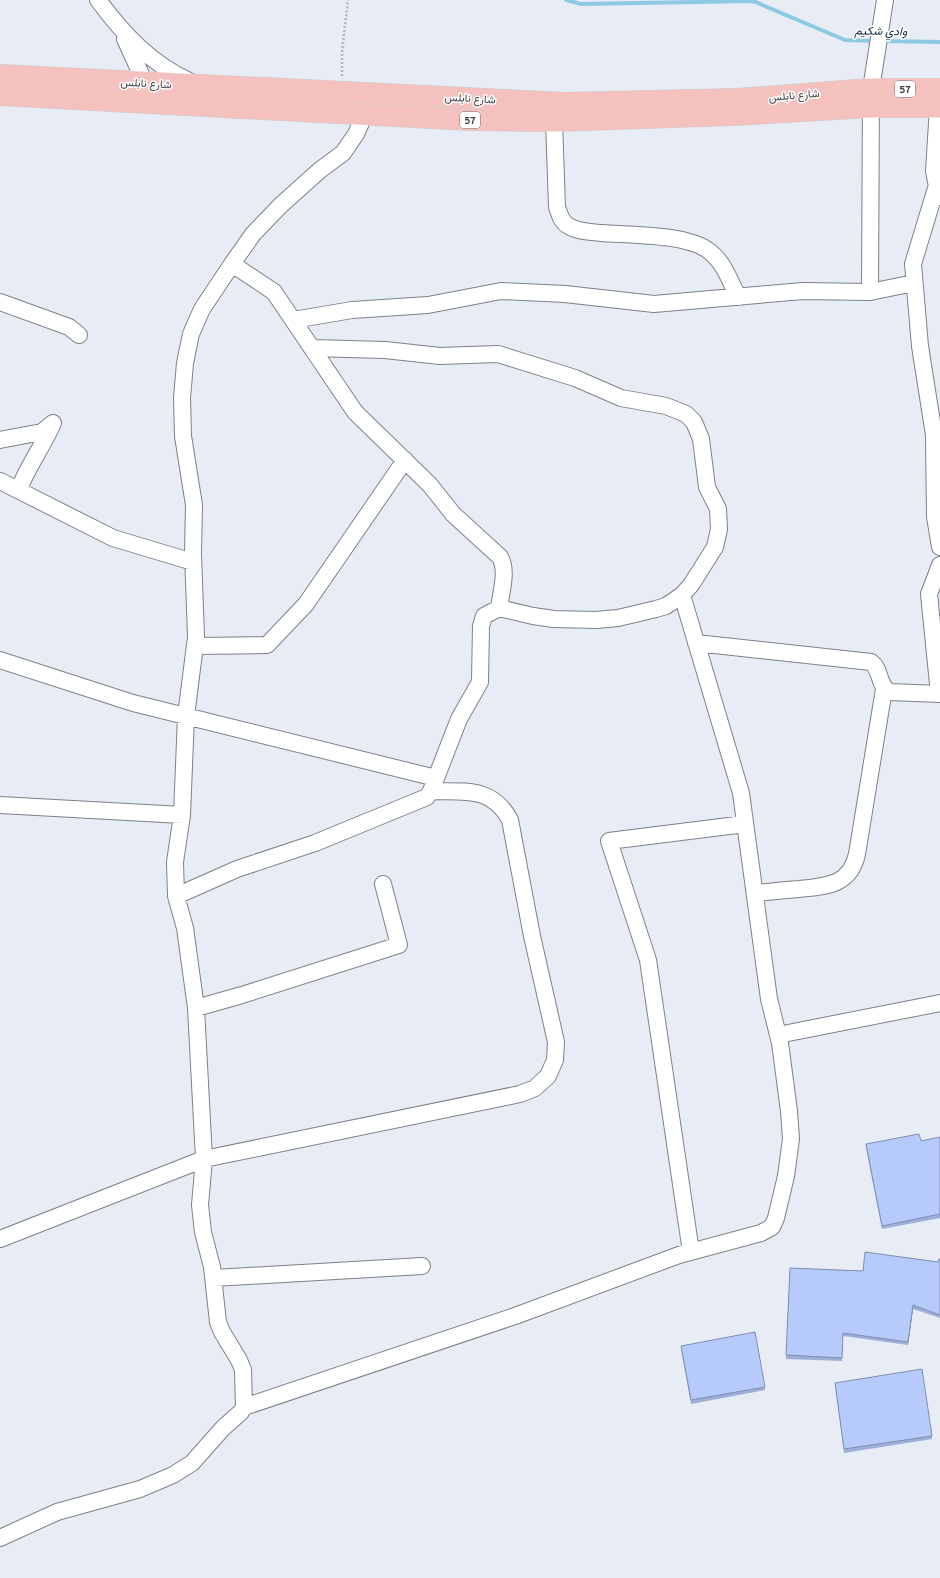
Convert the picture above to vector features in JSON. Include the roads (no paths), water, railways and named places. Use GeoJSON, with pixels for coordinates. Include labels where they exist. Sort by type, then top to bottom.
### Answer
{"type":"FeatureCollection","features":[{"type":"Feature","properties":{"kind":"main road","name":"شارع نابلس"},"geometry":{"type":"LineString","coordinates":[[0,75],[565,102],[871,98],[939,101]]}},
{"type":"Feature","properties":{"kind":"main road","name":"شارع نابلس"},"geometry":{"type":"LineString","coordinates":[[0,95],[364,116],[470,120],[554,121],[731,115],[871,98]]}},
{"type":"Feature","properties":{"kind":"street"},"geometry":{"type":"LineString","coordinates":[[98,0],[120,30],[145,83]]}},
{"type":"Feature","properties":{"kind":"street"},"geometry":{"type":"LineString","coordinates":[[870,292],[871,98],[884,0]]}},
{"type":"Feature","properties":{"kind":"street"},"geometry":{"type":"LineString","coordinates":[[120,30],[158,64],[174,74],[199,85]]}},
{"type":"Feature","properties":{"kind":"street"},"geometry":{"type":"LineString","coordinates":[[939,101],[934,171],[938,194],[912,264],[920,346],[934,435],[935,517],[940,547]]}},
{"type":"Feature","properties":{"kind":"street"},"geometry":{"type":"LineString","coordinates":[[0,1538],[57,1512],[140,1489],[173,1475],[192,1463],[223,1428],[241,1412],[244,1407],[242,1370],[239,1360],[222,1332],[218,1322],[214,1278],[203,1232],[200,1205],[204,1159],[196,1008],[185,928],[176,896],[175,862],[182,815],[186,716],[196,637],[193,562],[194,505],[183,436],[182,398],[185,363],[191,334],[202,310],[253,234],[281,205],[320,170],[343,153],[356,134],[364,116]]}},
{"type":"Feature","properties":{"kind":"street"},"geometry":{"type":"LineString","coordinates":[[554,121],[557,207],[562,219],[567,225],[583,231],[694,242],[703,246],[718,258],[725,269],[738,297]]}},
{"type":"Feature","properties":{"kind":"street"},"geometry":{"type":"LineString","coordinates":[[232,264],[274,292],[355,412],[430,485],[453,514],[500,557],[503,563],[504,572],[499,608]]}},
{"type":"Feature","properties":{"kind":"street"},"geometry":{"type":"LineString","coordinates":[[293,320],[352,310],[428,305],[501,291],[565,294],[654,304],[803,291],[870,292],[914,283]]}},
{"type":"Feature","properties":{"kind":"street"},"geometry":{"type":"LineString","coordinates":[[0,302],[69,327],[79,335]]}},
{"type":"Feature","properties":{"kind":"street"},"geometry":{"type":"LineString","coordinates":[[176,896],[237,869],[315,843],[422,800],[433,784],[459,719],[480,682],[481,626],[484,616],[499,608],[554,619],[596,620],[625,616],[656,609],[666,606],[682,595],[691,585],[715,547],[719,529],[718,509],[710,495],[705,480],[701,439],[694,422],[686,414],[666,406],[621,398],[575,378],[498,354],[440,356],[385,350],[312,348]]}},
{"type":"Feature","properties":{"kind":"street"},"geometry":{"type":"LineString","coordinates":[[0,440],[42,432],[53,423],[44,444],[24,474],[19,489]]}},
{"type":"Feature","properties":{"kind":"street"},"geometry":{"type":"LineString","coordinates":[[195,646],[267,645],[306,604],[405,460]]}},
{"type":"Feature","properties":{"kind":"street"},"geometry":{"type":"LineString","coordinates":[[0,481],[19,489],[113,538],[193,562]]}},
{"type":"Feature","properties":{"kind":"street"},"geometry":{"type":"LineString","coordinates":[[696,643],[871,662],[877,667],[881,684],[884,689],[890,692],[939,694],[929,594],[940,565]]}},
{"type":"Feature","properties":{"kind":"street"},"geometry":{"type":"LineString","coordinates":[[244,1407],[515,1316],[691,1252],[761,1233],[772,1227],[776,1218],[786,1176],[791,1139],[789,1111],[778,1035],[769,999],[741,793],[682,595]]}},
{"type":"Feature","properties":{"kind":"street"},"geometry":{"type":"LineString","coordinates":[[0,660],[134,703],[433,784],[486,795],[501,805],[510,820],[532,936],[556,1042],[555,1060],[548,1076],[535,1088],[520,1094],[204,1159],[0,1239]]}},
{"type":"Feature","properties":{"kind":"street"},"geometry":{"type":"LineString","coordinates":[[755,893],[826,886],[844,877],[853,867],[857,854],[884,689]]}},
{"type":"Feature","properties":{"kind":"street"},"geometry":{"type":"LineString","coordinates":[[0,805],[182,815]]}},
{"type":"Feature","properties":{"kind":"street"},"geometry":{"type":"LineString","coordinates":[[691,1252],[648,960],[609,841],[745,824]]}},
{"type":"Feature","properties":{"kind":"street"},"geometry":{"type":"LineString","coordinates":[[196,1008],[242,995],[399,944],[383,884]]}},
{"type":"Feature","properties":{"kind":"street"},"geometry":{"type":"LineString","coordinates":[[778,1035],[940,1003]]}},
{"type":"Feature","properties":{"kind":"street"},"geometry":{"type":"LineString","coordinates":[[214,1278],[422,1266]]}},
{"type":"Feature","properties":{"kind":"waterway","name":"وادي شكيم"},"geometry":{"type":"LineString","coordinates":[[566,0],[581,4],[753,1],[845,40],[876,41]]}},
{"type":"Feature","properties":{"kind":"waterway","name":"وادي شكيم"},"geometry":{"type":"LineString","coordinates":[[882,41],[940,42]]}}]}
